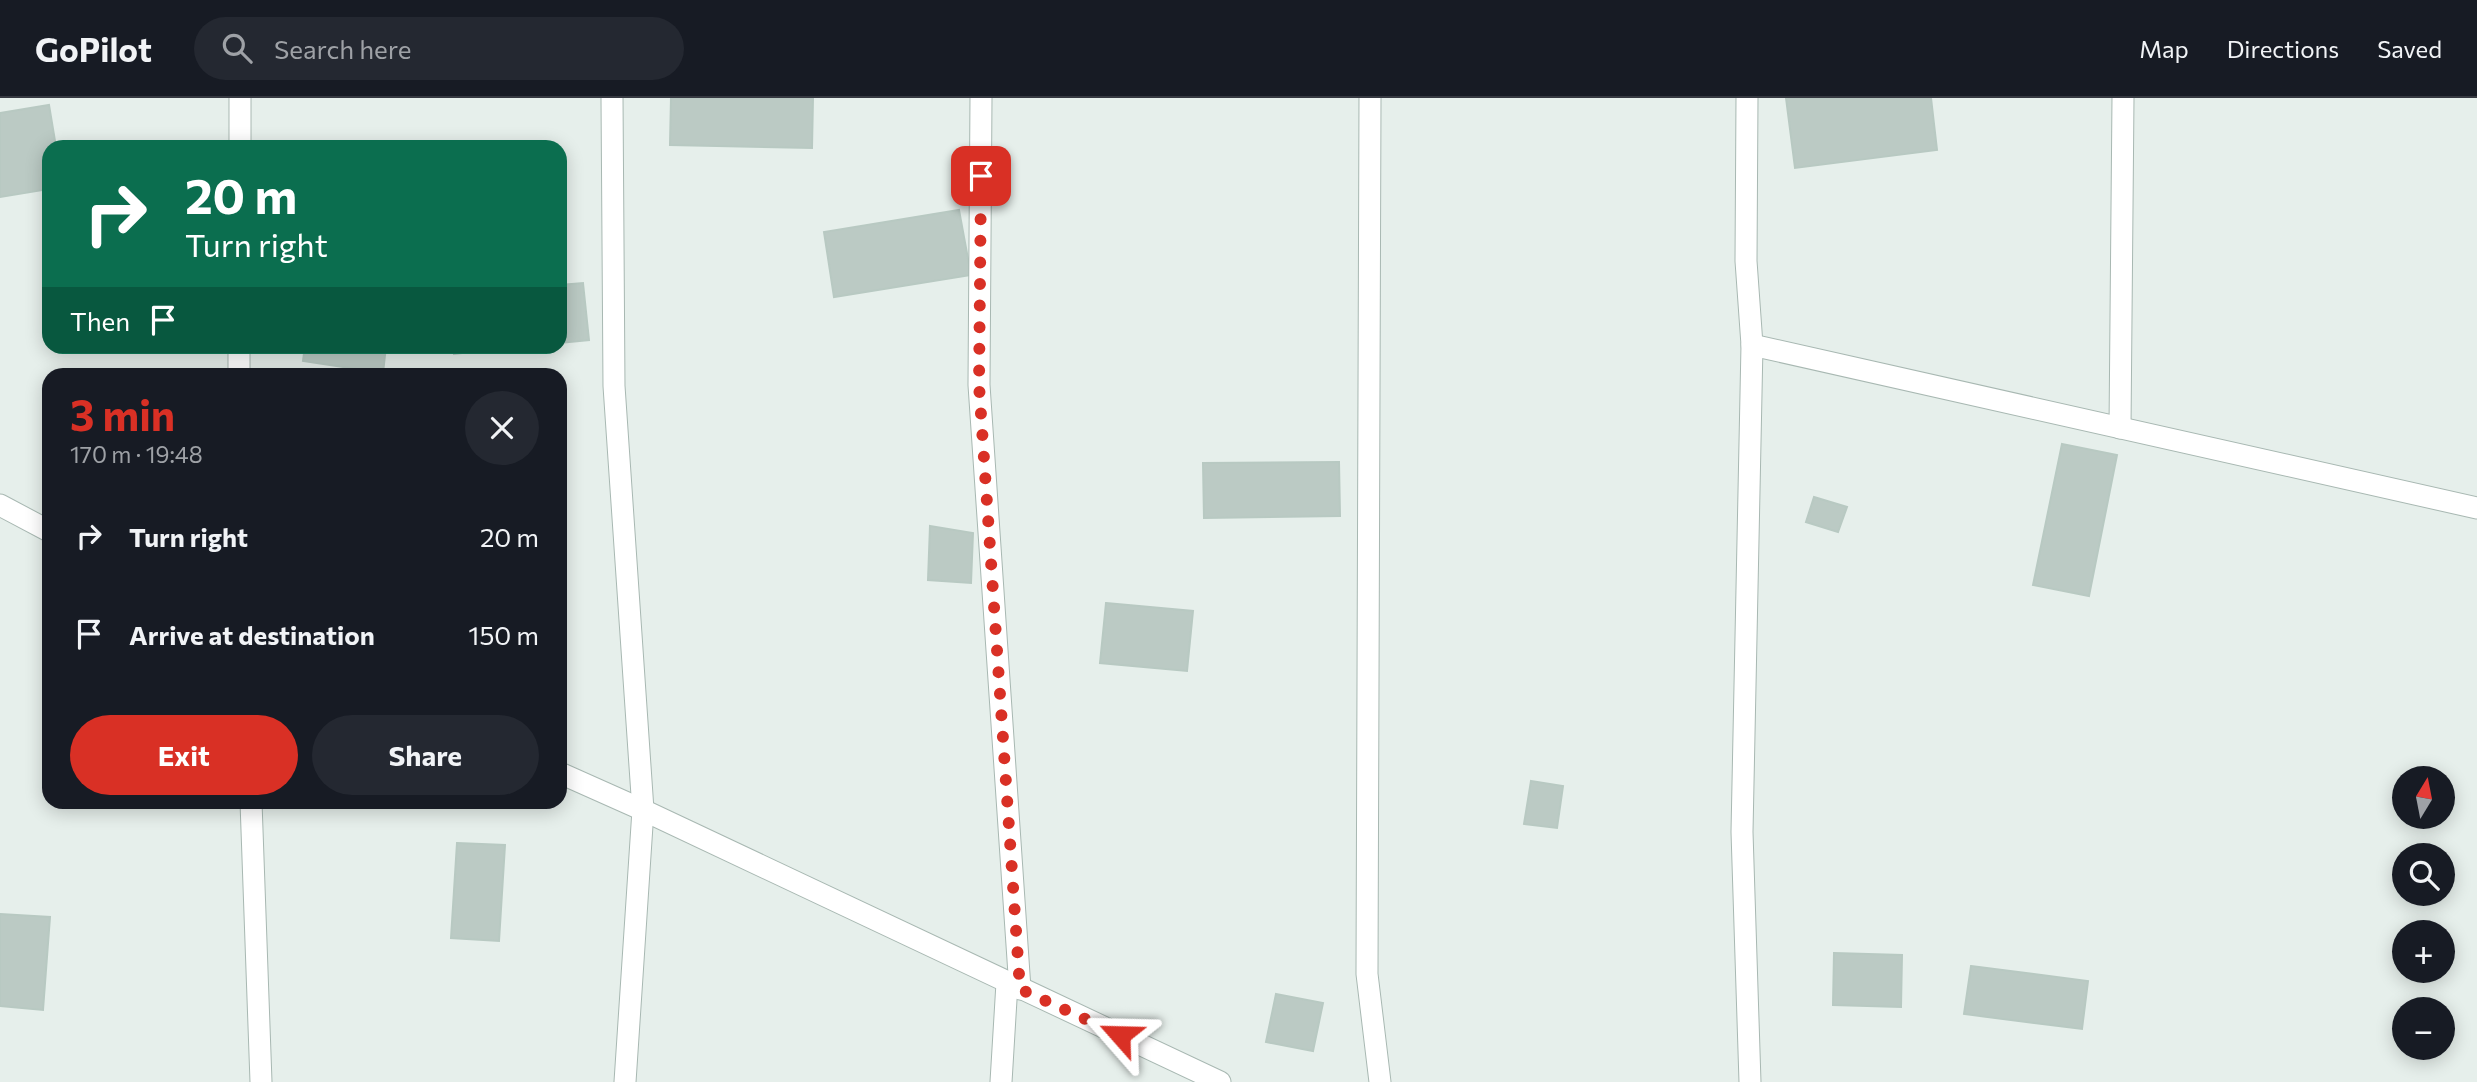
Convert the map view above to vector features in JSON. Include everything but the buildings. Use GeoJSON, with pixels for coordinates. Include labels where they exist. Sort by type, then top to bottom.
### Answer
{"type":"FeatureCollection","features":[{"type":"Feature","properties":{"kind":"street"},"geometry":{"type":"LineString","coordinates":[[240,98],[240,140]]}},
{"type":"Feature","properties":{"kind":"street"},"geometry":{"type":"LineString","coordinates":[[612,98],[614,386],[643,810],[625,1082]]}},
{"type":"Feature","properties":{"kind":"street"},"geometry":{"type":"LineString","coordinates":[[981,98],[979,385],[1013,986],[1001,1082]]}},
{"type":"Feature","properties":{"kind":"street"},"geometry":{"type":"LineString","coordinates":[[1370,98],[1367,974],[1380,1082]]}},
{"type":"Feature","properties":{"kind":"street"},"geometry":{"type":"LineString","coordinates":[[1746,98],[1746,261],[1752,345],[1742,832],[1750,1082]]}},
{"type":"Feature","properties":{"kind":"street"},"geometry":{"type":"LineString","coordinates":[[2120,428],[2123,98]]}},
{"type":"Feature","properties":{"kind":"street"},"geometry":{"type":"LineString","coordinates":[[1752,345],[2477,508]]}},
{"type":"Feature","properties":{"kind":"street"},"geometry":{"type":"LineString","coordinates":[[0,505],[42,527]]}},
{"type":"Feature","properties":{"kind":"street"},"geometry":{"type":"LineString","coordinates":[[567,776],[1220,1082]]}},
{"type":"Feature","properties":{"kind":"street"},"geometry":{"type":"LineString","coordinates":[[251,809],[261,1082]]}},
{"type":"Feature","properties":{"kind":"route"},"geometry":{"type":"LineString","coordinates":[[981,176],[979,385],[1020,989],[1120,1035]]}}]}
